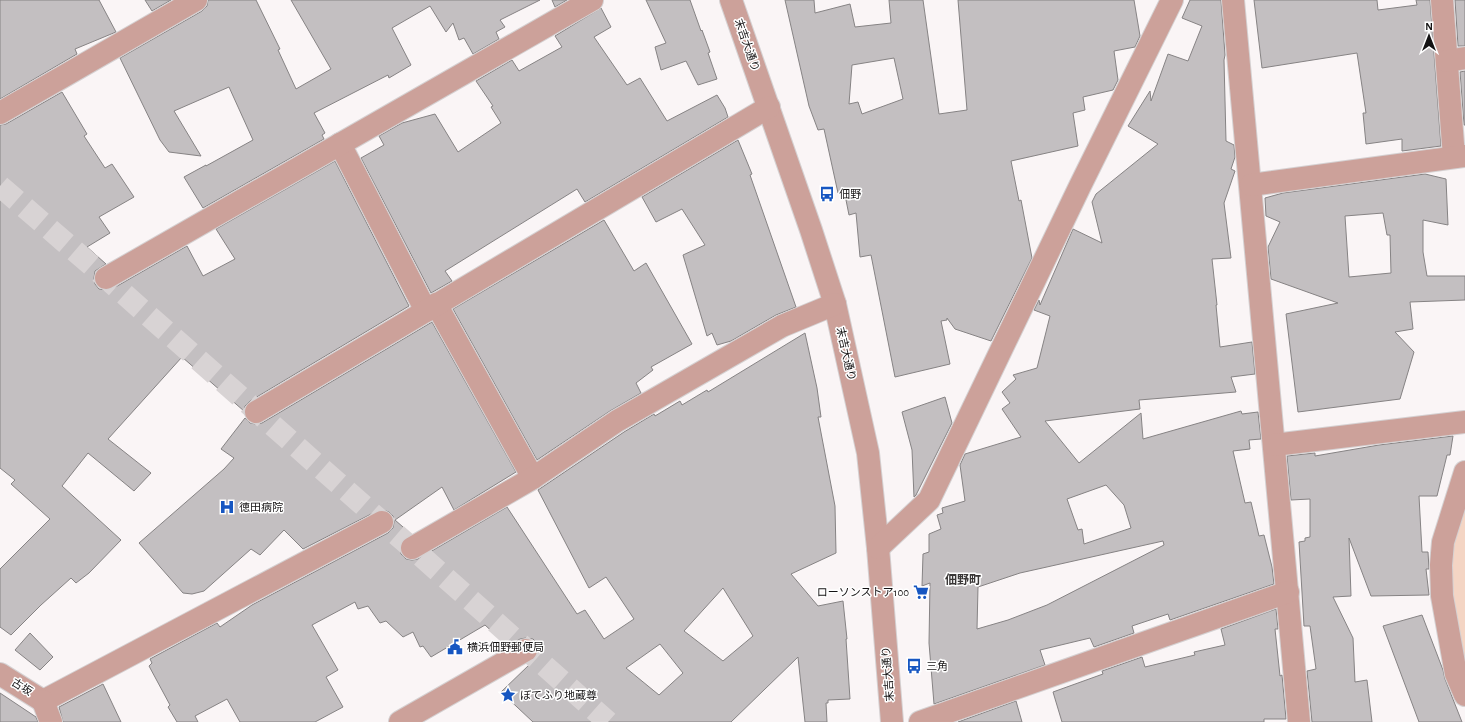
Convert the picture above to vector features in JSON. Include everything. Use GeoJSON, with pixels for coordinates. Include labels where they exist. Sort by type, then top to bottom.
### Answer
{"type":"FeatureCollection","features":[{"type":"Feature","properties":{"kind":"street"},"geometry":{"type":"LineString","coordinates":[[0,114],[196,0]]}},
{"type":"Feature","properties":{"kind":"street"},"geometry":{"type":"LineString","coordinates":[[106,278],[592,0]]}},
{"type":"Feature","properties":{"kind":"street","name":"末吉大通り"},"geometry":{"type":"LineString","coordinates":[[731,0],[769,107],[835,304],[868,453],[878,548],[892,722]]}},
{"type":"Feature","properties":{"kind":"street"},"geometry":{"type":"LineString","coordinates":[[878,548],[929,500],[1080,186],[1172,0]]}},
{"type":"Feature","properties":{"kind":"street"},"geometry":{"type":"LineString","coordinates":[[1233,0],[1299,722]]}},
{"type":"Feature","properties":{"kind":"street"},"geometry":{"type":"LineString","coordinates":[[1251,185],[1460,156],[1456,59],[1442,0]]}},
{"type":"Feature","properties":{"kind":"street"},"geometry":{"type":"LineString","coordinates":[[256,412],[769,107]]}},
{"type":"Feature","properties":{"kind":"street"},"geometry":{"type":"LineString","coordinates":[[340,144],[431,308],[533,478]]}},
{"type":"Feature","properties":{"kind":"street"},"geometry":{"type":"LineString","coordinates":[[412,548],[533,478],[617,421],[782,326],[835,304]]}},
{"type":"Feature","properties":{"kind":"street"},"geometry":{"type":"LineString","coordinates":[[1274,445],[1465,422]]}},
{"type":"Feature","properties":{"kind":"street"},"geometry":{"type":"LineString","coordinates":[[1465,472],[1443,542],[1441,565],[1442,596],[1450,643],[1456,674],[1465,695]]}},
{"type":"Feature","properties":{"kind":"street"},"geometry":{"type":"LineString","coordinates":[[51,722],[43,700],[382,522]]}},
{"type":"Feature","properties":{"kind":"street"},"geometry":{"type":"LineString","coordinates":[[920,722],[1288,592]]}},
{"type":"Feature","properties":{"kind":"street"},"geometry":{"type":"LineString","coordinates":[[400,722],[526,650]]}},
{"type":"Feature","properties":{"kind":"street","name":"古坂"},"geometry":{"type":"LineString","coordinates":[[0,674],[43,700]]}},
{"type":"Feature","properties":{"kind":"shaded area"},"geometry":{"type":"Polygon","coordinates":[[[1465,483],[1465,661],[1453,595],[1452,537],[1465,483]]]}},
{"type":"Feature","properties":{"kind":"building"},"geometry":{"type":"Polygon","coordinates":[[[0,0],[99,0],[116,32],[75,49],[77,54],[0,99],[0,0]]]}},
{"type":"Feature","properties":{"kind":"building"},"geometry":{"type":"Polygon","coordinates":[[[145,0],[171,0],[152,11],[145,0]]]}},
{"type":"Feature","properties":{"kind":"building"},"geometry":{"type":"Polygon","coordinates":[[[208,0],[256,0],[280,49],[278,50],[296,89],[331,69],[291,0],[540,0],[500,20],[505,27],[496,32],[499,39],[473,54],[464,38],[459,40],[453,23],[446,32],[430,6],[392,28],[411,65],[389,78],[388,75],[314,113],[325,133],[322,135],[324,139],[203,208],[184,177],[253,140],[229,87],[174,111],[201,156],[169,152],[160,140],[120,58],[202,11],[207,6],[208,0]]]}},
{"type":"Feature","properties":{"kind":"building"},"geometry":{"type":"Polygon","coordinates":[[[552,0],[567,0],[555,7],[552,0]]]}},
{"type":"Feature","properties":{"kind":"building"},"geometry":{"type":"Polygon","coordinates":[[[646,0],[690,0],[710,52],[708,53],[717,79],[698,85],[686,61],[661,70],[655,47],[666,43],[646,0]]]}},
{"type":"Feature","properties":{"kind":"building"},"geometry":{"type":"Polygon","coordinates":[[[785,0],[814,0],[815,13],[850,4],[855,27],[891,23],[889,0],[923,0],[939,114],[967,110],[958,0],[1134,0],[1140,36],[1135,47],[1114,51],[1118,80],[1113,90],[1083,97],[1085,110],[1073,113],[1078,146],[1011,161],[1019,201],[1021,200],[1032,258],[991,341],[955,329],[947,318],[947,320],[941,321],[950,364],[895,377],[871,255],[860,257],[856,213],[849,215],[844,190],[838,193],[824,129],[818,130],[809,106],[785,0]],[[894,58],[852,65],[849,104],[858,102],[862,114],[903,99],[894,58]]]}},
{"type":"Feature","properties":{"kind":"building"},"geometry":{"type":"Polygon","coordinates":[[[1190,0],[1221,0],[1225,55],[1226,141],[1234,145],[1235,157],[1231,169],[1235,171],[1224,203],[1231,258],[1212,259],[1216,305],[1220,347],[1252,342],[1255,374],[1231,377],[1236,392],[1139,400],[1140,409],[1045,421],[1079,463],[1141,413],[1143,439],[1241,411],[1242,414],[1258,412],[1261,439],[1249,440],[1250,449],[1233,451],[1245,503],[1251,502],[1259,536],[1264,535],[1272,567],[1274,584],[1170,620],[1168,614],[1132,626],[1134,633],[1094,647],[1090,638],[1040,650],[1045,665],[934,704],[929,643],[930,583],[922,586],[923,554],[929,552],[929,534],[941,529],[937,515],[943,513],[942,508],[965,501],[960,465],[965,454],[1021,437],[1002,409],[1010,403],[1002,392],[1016,379],[1013,375],[1037,368],[1050,316],[1034,310],[1039,300],[1040,305],[1073,229],[1102,243],[1092,202],[1096,194],[1158,144],[1128,126],[1150,91],[1151,101],[1168,54],[1188,61],[1202,26],[1182,18],[1190,0]],[[1106,485],[1067,499],[1078,530],[1082,529],[1084,544],[1131,528],[1124,505],[1106,485]],[[1163,541],[1020,573],[978,587],[977,629],[1008,620],[1047,605],[1164,545],[1163,541]]]}},
{"type":"Feature","properties":{"kind":"building"},"geometry":{"type":"Polygon","coordinates":[[[1254,0],[1377,0],[1378,10],[1417,5],[1416,0],[1430,0],[1441,146],[1402,151],[1402,139],[1366,144],[1363,113],[1366,113],[1357,53],[1262,68],[1254,0]]]}},
{"type":"Feature","properties":{"kind":"building"},"geometry":{"type":"Polygon","coordinates":[[[1455,0],[1465,0],[1465,46],[1458,46],[1455,0]]]}},
{"type":"Feature","properties":{"kind":"building"},"geometry":{"type":"Polygon","coordinates":[[[601,8],[611,27],[594,37],[627,85],[640,78],[667,121],[717,95],[725,108],[728,117],[585,202],[577,189],[445,271],[452,281],[431,293],[361,158],[384,145],[379,136],[402,123],[435,114],[458,152],[501,123],[491,107],[493,106],[476,81],[512,60],[519,71],[562,47],[555,36],[601,8]]]}},
{"type":"Feature","properties":{"kind":"building"},"geometry":{"type":"Polygon","coordinates":[[[1465,71],[1465,125],[1464,125],[1460,72],[1465,71]]]}},
{"type":"Feature","properties":{"kind":"building"},"geometry":{"type":"Polygon","coordinates":[[[62,92],[87,134],[84,136],[105,168],[112,164],[134,197],[99,217],[110,233],[87,247],[106,264],[95,271],[95,284],[99,289],[112,289],[187,246],[203,276],[235,259],[216,229],[335,161],[409,306],[250,401],[245,406],[244,411],[182,357],[108,439],[151,473],[134,491],[88,453],[62,486],[121,540],[89,573],[76,583],[71,578],[11,635],[0,627],[0,569],[50,519],[11,484],[15,480],[0,468],[0,125],[6,124],[62,92]]]}},
{"type":"Feature","properties":{"kind":"building"},"geometry":{"type":"Polygon","coordinates":[[[738,140],[752,174],[750,175],[796,307],[776,315],[731,341],[717,345],[712,333],[707,336],[683,255],[705,245],[682,209],[656,222],[642,197],[738,140]]]}},
{"type":"Feature","properties":{"kind":"building"},"geometry":{"type":"Polygon","coordinates":[[[1425,174],[1446,179],[1448,225],[1423,220],[1423,252],[1427,276],[1465,276],[1465,300],[1410,302],[1413,329],[1395,332],[1414,352],[1400,399],[1298,412],[1286,314],[1338,303],[1271,279],[1268,247],[1280,222],[1266,216],[1265,198],[1283,193],[1425,174]],[[1383,213],[1345,216],[1349,277],[1391,273],[1390,235],[1387,235],[1383,213]]]}},
{"type":"Feature","properties":{"kind":"building"},"geometry":{"type":"Polygon","coordinates":[[[604,220],[634,271],[646,263],[692,344],[651,367],[653,370],[636,383],[641,393],[610,411],[537,460],[453,309],[604,220]]]}},
{"type":"Feature","properties":{"kind":"building"},"geometry":{"type":"Polygon","coordinates":[[[432,322],[516,472],[454,510],[442,487],[395,520],[411,534],[401,542],[401,554],[406,559],[418,559],[507,507],[577,614],[585,610],[604,639],[634,619],[606,577],[589,588],[538,490],[624,432],[654,414],[655,416],[680,401],[682,405],[707,390],[708,392],[805,333],[817,388],[821,417],[818,417],[835,506],[836,553],[791,574],[818,606],[843,601],[847,639],[850,699],[828,700],[828,703],[826,703],[827,722],[805,722],[798,657],[731,722],[533,722],[501,692],[529,665],[528,663],[537,657],[537,643],[533,639],[520,639],[508,646],[485,625],[431,657],[423,646],[420,647],[413,632],[403,637],[386,621],[380,623],[368,606],[358,609],[355,602],[312,625],[338,670],[326,677],[343,707],[315,722],[240,722],[227,699],[195,716],[198,722],[177,722],[168,707],[170,705],[149,666],[152,663],[150,659],[217,623],[220,627],[252,605],[388,533],[393,528],[393,516],[389,512],[383,510],[377,511],[303,549],[284,530],[260,555],[251,549],[204,591],[192,594],[183,593],[139,543],[224,469],[234,458],[221,449],[245,418],[250,423],[262,423],[432,322]],[[723,588],[684,631],[723,661],[753,636],[723,588]],[[660,644],[626,668],[659,695],[683,673],[660,644]]]}},
{"type":"Feature","properties":{"kind":"building"},"geometry":{"type":"Polygon","coordinates":[[[945,397],[952,423],[914,497],[912,450],[902,412],[945,397]]]}},
{"type":"Feature","properties":{"kind":"building"},"geometry":{"type":"Polygon","coordinates":[[[1453,436],[1450,455],[1447,455],[1437,496],[1419,496],[1422,552],[1428,552],[1429,569],[1426,569],[1429,595],[1371,596],[1349,538],[1351,596],[1333,597],[1353,638],[1355,682],[1367,680],[1372,722],[1312,722],[1307,671],[1316,669],[1310,626],[1304,626],[1299,542],[1305,541],[1305,538],[1310,537],[1310,499],[1291,500],[1287,456],[1315,453],[1315,456],[1379,445],[1453,436]]]}},
{"type":"Feature","properties":{"kind":"building"},"geometry":{"type":"Polygon","coordinates":[[[1276,609],[1278,629],[1275,629],[1280,676],[1282,675],[1286,719],[1264,719],[1264,722],[1062,722],[1053,692],[1103,674],[1102,671],[1142,657],[1145,667],[1195,655],[1194,652],[1225,645],[1221,629],[1276,609]]]}},
{"type":"Feature","properties":{"kind":"building"},"geometry":{"type":"Polygon","coordinates":[[[1422,615],[1462,722],[1419,722],[1383,626],[1422,615]]]}},
{"type":"Feature","properties":{"kind":"building"},"geometry":{"type":"Polygon","coordinates":[[[30,633],[53,657],[40,670],[15,650],[30,633]]]}},
{"type":"Feature","properties":{"kind":"building"},"geometry":{"type":"Polygon","coordinates":[[[103,684],[121,722],[63,722],[59,707],[103,684]]]}},
{"type":"Feature","properties":{"kind":"building"},"geometry":{"type":"Polygon","coordinates":[[[0,693],[36,717],[38,722],[0,722],[0,693]]]}},
{"type":"Feature","properties":{"kind":"building"},"geometry":{"type":"Polygon","coordinates":[[[1016,701],[1022,722],[958,722],[1016,701]]]}},
{"type":"Feature","properties":{"kind":"tunnel"},"geometry":{"type":"LineString","coordinates":[[0,186],[608,722]]}},
{"type":"Feature","properties":{"kind":"place","name":"佃野"},"geometry":{"type":"Point","coordinates":[827,194]}},
{"type":"Feature","properties":{"kind":"place","name":"徳田病院"},"geometry":{"type":"Point","coordinates":[227,507]}},
{"type":"Feature","properties":{"kind":"place","name":"ローソンストア100"},"geometry":{"type":"Point","coordinates":[921,592]}},
{"type":"Feature","properties":{"kind":"place","name":"横浜佃野郵便局"},"geometry":{"type":"Point","coordinates":[455,647]}},
{"type":"Feature","properties":{"kind":"place","name":"三角"},"geometry":{"type":"Point","coordinates":[914,666]}},
{"type":"Feature","properties":{"kind":"place","name":"ぼてふり地蔵尊"},"geometry":{"type":"Point","coordinates":[508,695]}},
{"type":"Feature","properties":{"kind":"district","name":"佃野町"},"geometry":{"type":"Point","coordinates":[963,580]}}]}
